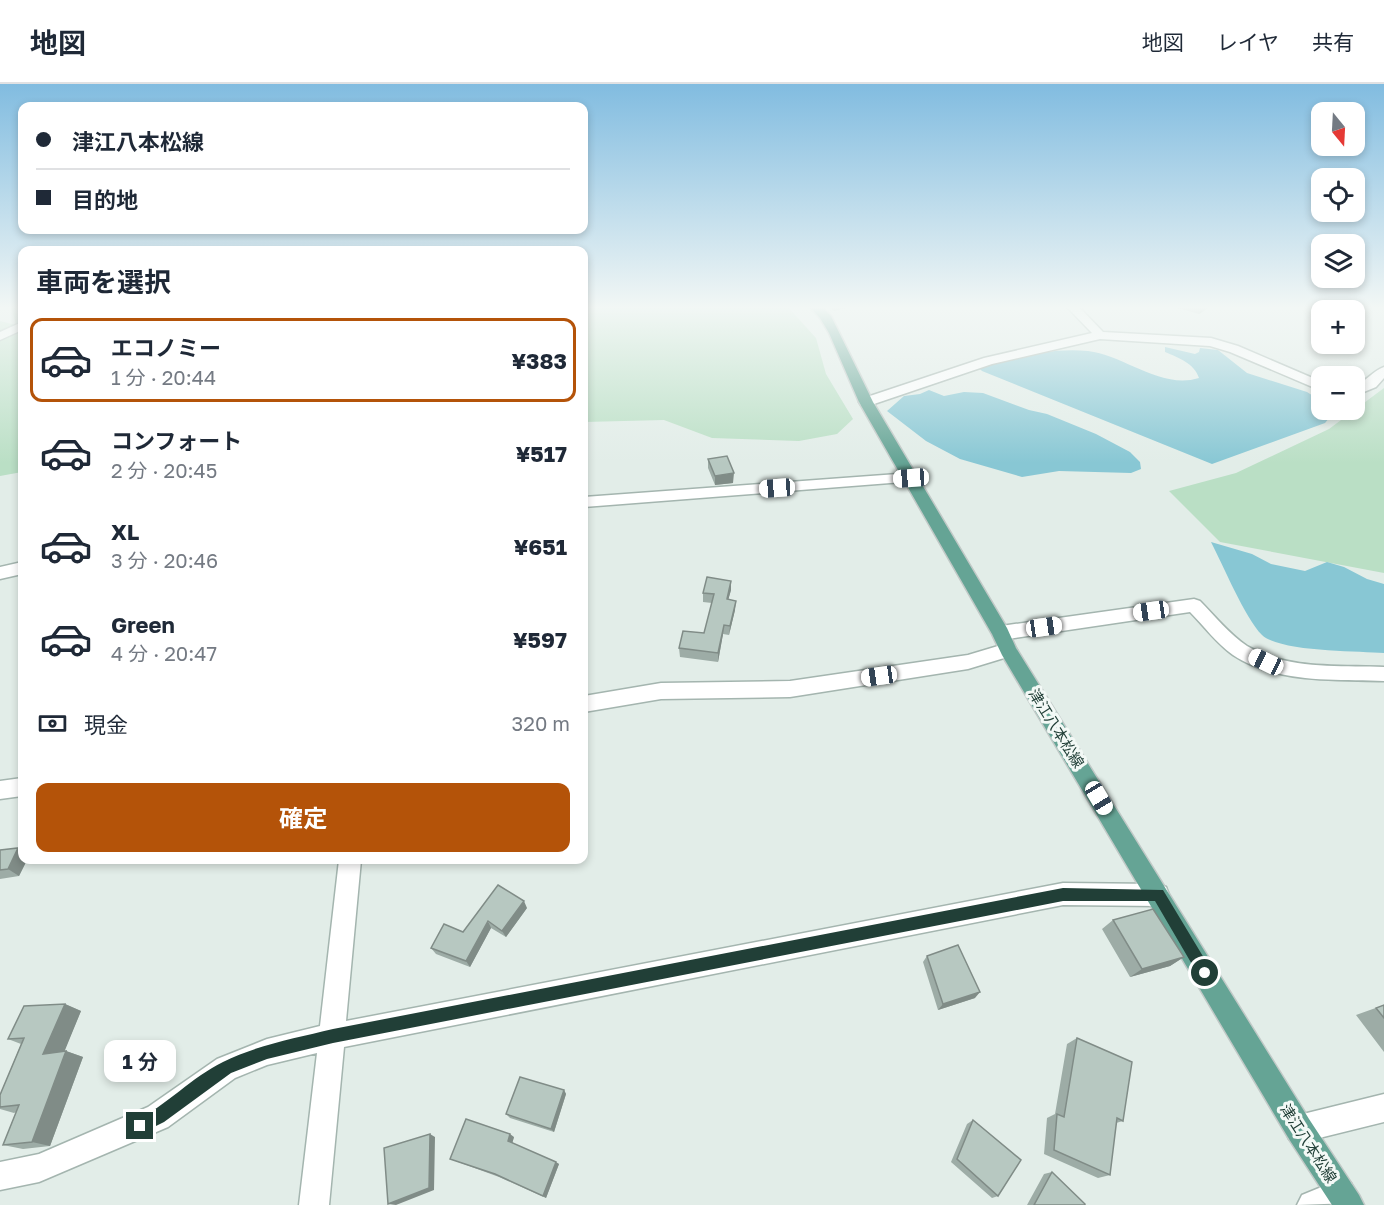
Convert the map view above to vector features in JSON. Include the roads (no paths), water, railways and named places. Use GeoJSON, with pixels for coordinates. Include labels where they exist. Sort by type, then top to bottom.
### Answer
{"type":"FeatureCollection","features":[{"type":"Feature","properties":{"kind":"main road","name":"津江八本松線"},"geometry":{"type":"LineString","coordinates":[[846,358],[866,402],[1005,641],[1299,1129],[1345,1199]]}},
{"type":"Feature","properties":{"kind":"street"},"geometry":{"type":"LineString","coordinates":[[866,402],[999,358]]}},
{"type":"Feature","properties":{"kind":"street"},"geometry":{"type":"LineString","coordinates":[[1256,358],[1311,382]]}},
{"type":"Feature","properties":{"kind":"street"},"geometry":{"type":"LineString","coordinates":[[1365,387],[1371,384],[1384,370]]}},
{"type":"Feature","properties":{"kind":"street"},"geometry":{"type":"LineString","coordinates":[[588,502],[911,478]]}},
{"type":"Feature","properties":{"kind":"street"},"geometry":{"type":"LineString","coordinates":[[0,573],[18,569]]}},
{"type":"Feature","properties":{"kind":"street"},"geometry":{"type":"LineString","coordinates":[[588,703],[661,691],[790,689],[968,662],[1005,641],[1194,605],[1240,650],[1286,669],[1384,674]]}},
{"type":"Feature","properties":{"kind":"street"},"geometry":{"type":"LineString","coordinates":[[0,790],[18,788]]}},
{"type":"Feature","properties":{"kind":"street"},"geometry":{"type":"LineString","coordinates":[[314,1205],[350,864]]}},
{"type":"Feature","properties":{"kind":"street"},"geometry":{"type":"LineString","coordinates":[[0,1176],[39,1168],[158,1117],[226,1068],[267,1052],[333,1036],[1063,894],[1158,895]]}},
{"type":"Feature","properties":{"kind":"street"},"geometry":{"type":"LineString","coordinates":[[1299,1129],[1384,1108]]}},
{"type":"Feature","properties":{"kind":"street"},"geometry":{"type":"LineString","coordinates":[[1312,1205],[1345,1199]]}},
{"type":"Feature","properties":{"kind":"water"},"geometry":{"type":"Polygon","coordinates":[[[1016,358],[1113,358],[1157,376],[1185,380],[1199,378],[1190,365],[1179,358],[1228,358],[1247,373],[1307,392],[1311,395],[1311,420],[1328,420],[1325,423],[1212,464],[979,368],[1016,358]]]}},
{"type":"Feature","properties":{"kind":"water"},"geometry":{"type":"Polygon","coordinates":[[[929,390],[944,396],[964,392],[983,393],[1029,410],[1047,414],[1096,434],[1130,452],[1140,462],[1141,469],[1131,473],[1059,471],[1022,477],[960,459],[926,441],[887,411],[904,396],[929,390]]]}},
{"type":"Feature","properties":{"kind":"water"},"geometry":{"type":"Polygon","coordinates":[[[1211,542],[1252,554],[1271,564],[1305,571],[1327,562],[1384,584],[1384,653],[1301,648],[1271,641],[1255,627],[1211,542]]]}}]}
